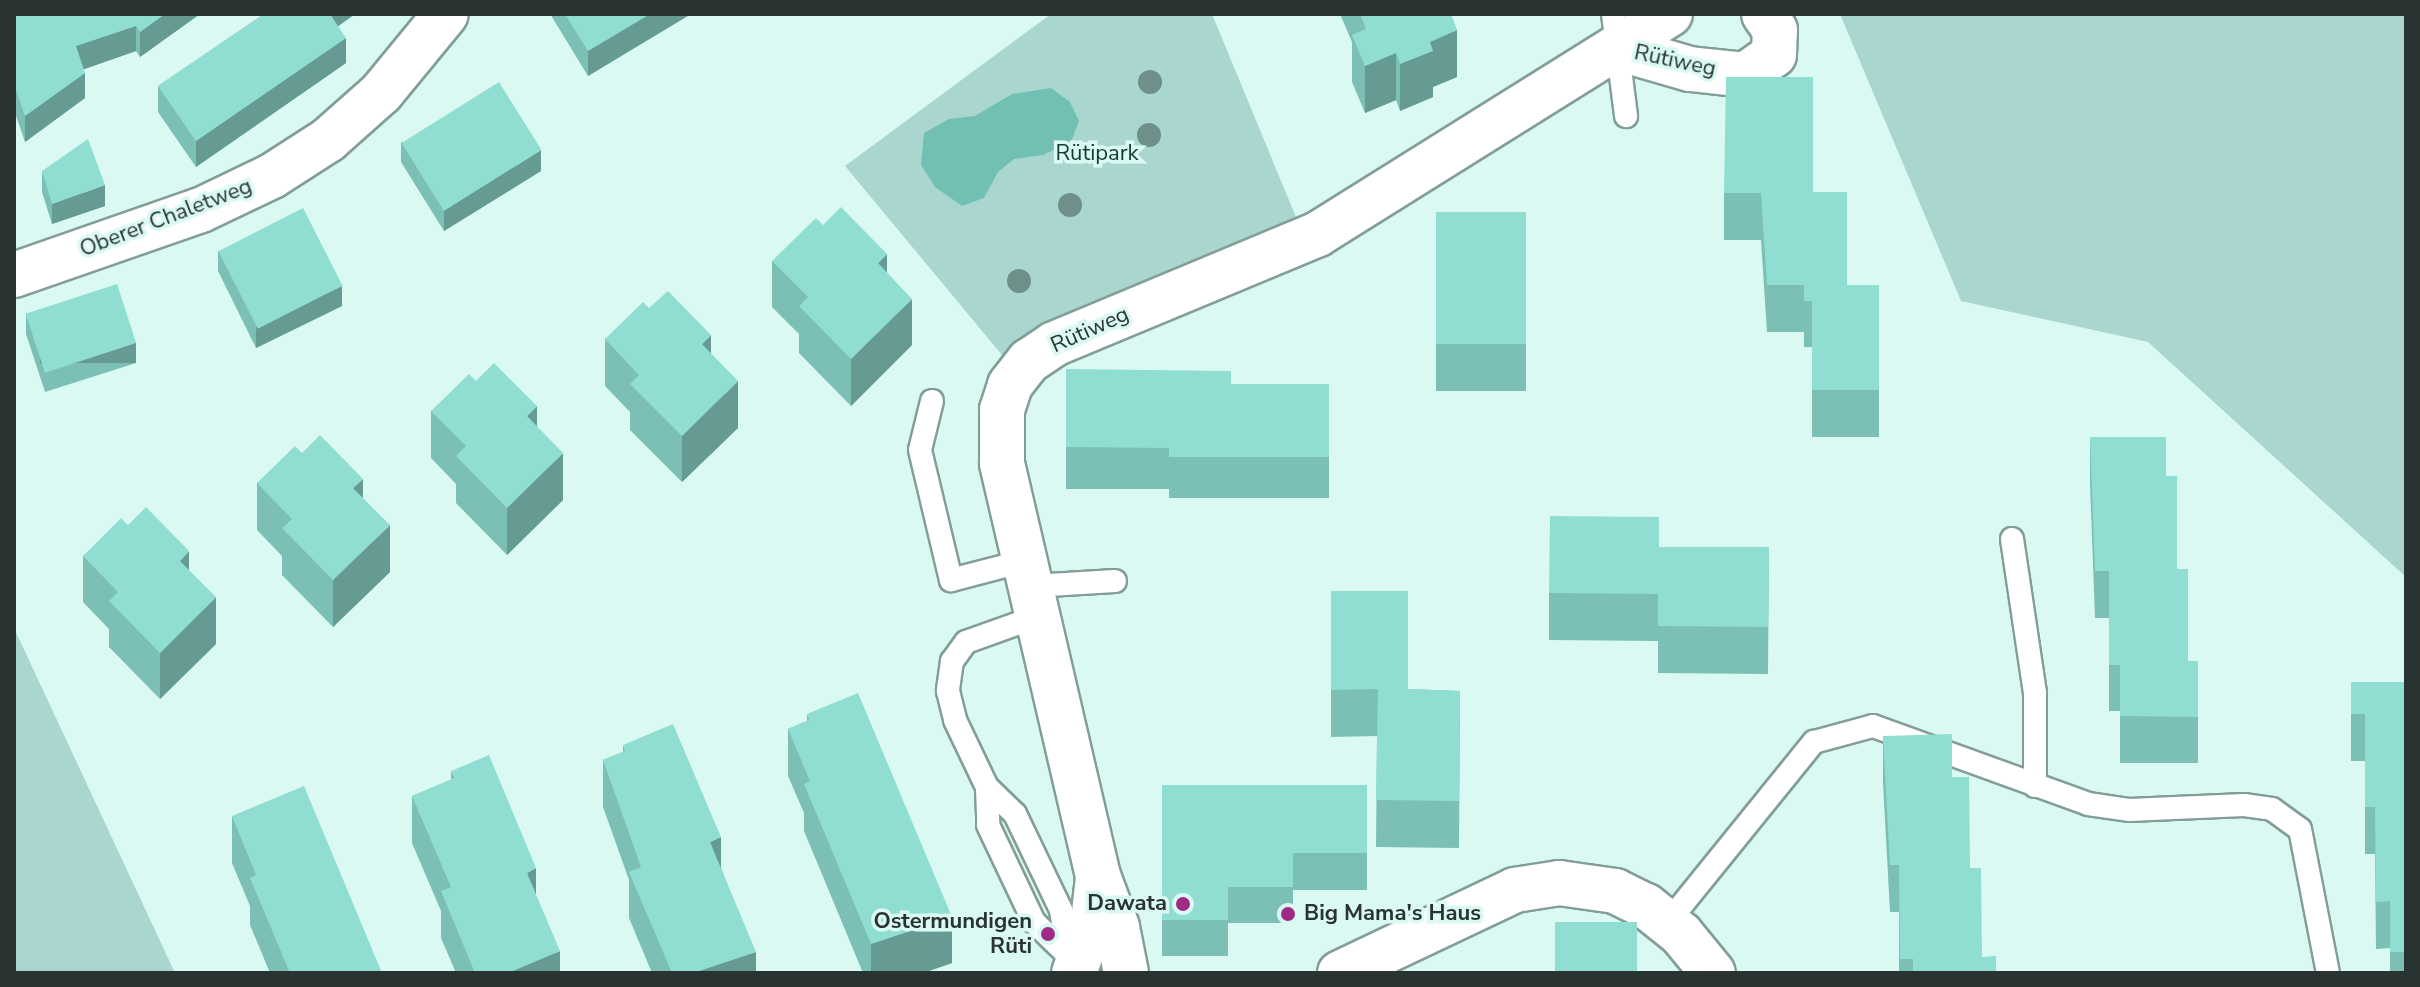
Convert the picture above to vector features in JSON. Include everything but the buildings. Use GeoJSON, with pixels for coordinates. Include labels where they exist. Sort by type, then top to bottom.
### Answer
{"type":"FeatureCollection","features":[{"type":"Feature","properties":{"kind":"street","name":"Oberer Chaletweg"},"geometry":{"type":"LineString","coordinates":[[14,275],[201,210],[272,176],[328,140],[381,93],[446,14]]}},
{"type":"Feature","properties":{"kind":"street","name":"Rütiweg"},"geometry":{"type":"LineString","coordinates":[[1126,973],[1117,927],[1098,876],[1002,463],[1000,436],[1010,385],[1029,361],[1054,344],[1318,234],[1617,32],[1670,14]]}},
{"type":"Feature","properties":{"kind":"street","name":"Rütiweg"},"geometry":{"type":"LineString","coordinates":[[1617,32],[1690,69],[1745,75],[1774,55],[1775,30],[1764,14]]}},
{"type":"Feature","properties":{"kind":"street","name":"Rütiweg"},"geometry":{"type":"LineString","coordinates":[[1072,965],[1093,921],[1098,876]]}},
{"type":"Feature","properties":{"kind":"street"},"geometry":{"type":"LineString","coordinates":[[1340,973],[1494,899],[1544,884],[1615,891],[1668,922],[1713,973]]}},
{"type":"Feature","properties":{"kind":"lane"},"geometry":{"type":"LineString","coordinates":[[1617,32],[1626,116]]}},
{"type":"Feature","properties":{"kind":"lane"},"geometry":{"type":"LineString","coordinates":[[932,401],[920,450],[951,580],[1032,588],[1115,581]]}},
{"type":"Feature","properties":{"kind":"lane"},"geometry":{"type":"LineString","coordinates":[[2012,539],[2035,693],[2035,786]]}},
{"type":"Feature","properties":{"kind":"lane"},"geometry":{"type":"LineString","coordinates":[[1032,588],[956,653],[950,668],[950,705],[987,787],[1015,814],[1061,910],[1072,965]]}},
{"type":"Feature","properties":{"kind":"lane"},"geometry":{"type":"LineString","coordinates":[[1668,922],[1794,761],[1814,742],[1873,726],[2035,786],[2129,810],[2244,805],[2272,809],[2300,829],[2328,973]]}},
{"type":"Feature","properties":{"kind":"green space","name":"Rütipark"},"geometry":{"type":"Polygon","coordinates":[[[1051,14],[1212,14],[1298,222],[1053,323],[1002,355],[845,166],[1051,14]]]}},
{"type":"Feature","properties":{"kind":"green space"},"geometry":{"type":"Polygon","coordinates":[[[1840,14],[2406,14],[2406,577],[2148,342],[1961,301],[1840,14]]]}},
{"type":"Feature","properties":{"kind":"green space"},"geometry":{"type":"Polygon","coordinates":[[[14,628],[175,973],[14,973],[14,628]]]}},
{"type":"Feature","properties":{"kind":"shaded area"},"geometry":{"type":"Polygon","coordinates":[[[1051,88],[1070,102],[1079,121],[1071,142],[1043,155],[1014,159],[998,172],[984,198],[962,206],[935,187],[921,165],[924,133],[949,119],[975,116],[1012,94],[1051,88]]]}},
{"type":"Feature","properties":{"kind":"place","name":"Dawata"},"geometry":{"type":"Point","coordinates":[1183,904]}},
{"type":"Feature","properties":{"kind":"place","name":"Big Mama's Haus"},"geometry":{"type":"Point","coordinates":[1288,914]}},
{"type":"Feature","properties":{"kind":"place","name":"Ostermundigen Rüti"},"geometry":{"type":"Point","coordinates":[1048,934]}}]}
